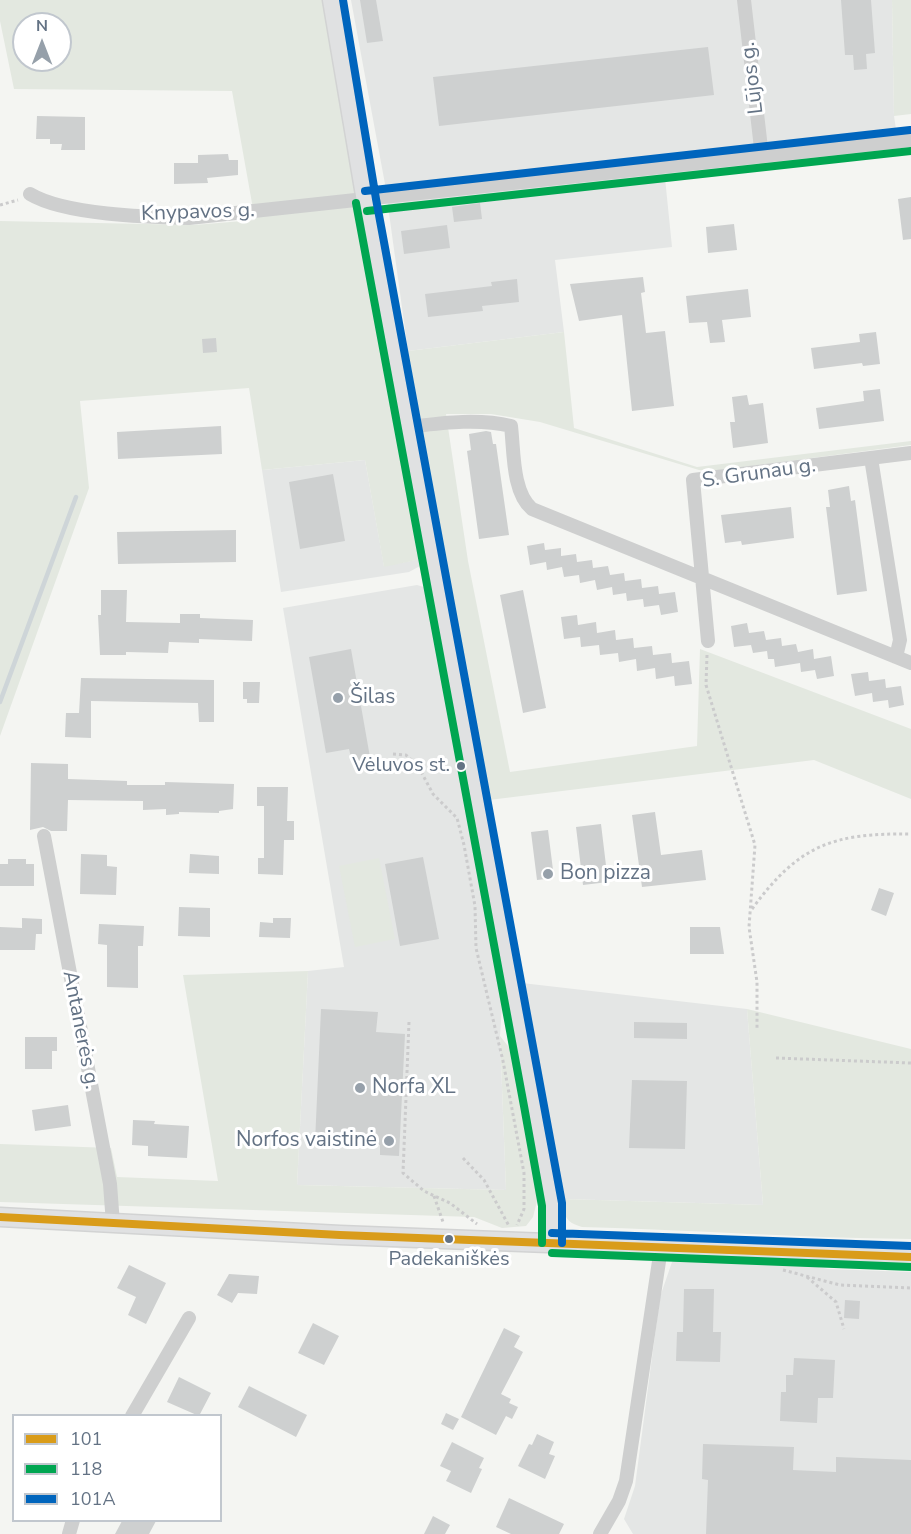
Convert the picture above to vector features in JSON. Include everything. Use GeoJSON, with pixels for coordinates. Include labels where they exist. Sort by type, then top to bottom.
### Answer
{"type":"FeatureCollection","features":[{"type":"Feature","properties":{"kind":"main road"},"geometry":{"type":"LineString","coordinates":[[332,0],[366,201],[552,1205],[552,1243]]}},
{"type":"Feature","properties":{"kind":"main road"},"geometry":{"type":"LineString","coordinates":[[0,1217],[113,1224],[911,1257]]}},
{"type":"Feature","properties":{"kind":"street","name":"Lūjos g."},"geometry":{"type":"LineString","coordinates":[[744,0],[762,157]]}},
{"type":"Feature","properties":{"kind":"street","name":"Knypavos g."},"geometry":{"type":"LineString","coordinates":[[30,194],[59,205],[133,216],[189,218],[366,201],[911,140]]}},
{"type":"Feature","properties":{"kind":"street"},"geometry":{"type":"LineString","coordinates":[[408,427],[463,422],[487,422],[511,426],[520,489],[526,504],[532,509],[911,663]]}},
{"type":"Feature","properties":{"kind":"street","name":"S. Grunau g."},"geometry":{"type":"LineString","coordinates":[[708,641],[693,480],[911,453]]}},
{"type":"Feature","properties":{"kind":"street"},"geometry":{"type":"LineString","coordinates":[[870,458],[900,640],[896,657]]}},
{"type":"Feature","properties":{"kind":"street","name":"Antanerės g."},"geometry":{"type":"LineString","coordinates":[[44,836],[110,1184],[113,1224]]}},
{"type":"Feature","properties":{"kind":"street"},"geometry":{"type":"LineString","coordinates":[[604,1529],[620,1502],[630,1461],[661,1248]]}},
{"type":"Feature","properties":{"kind":"street"},"geometry":{"type":"LineString","coordinates":[[133,1414],[189,1318]]}},
{"type":"Feature","properties":{"kind":"path"},"geometry":{"type":"LineString","coordinates":[[0,205],[10,205],[30,194]]}},
{"type":"Feature","properties":{"kind":"path"},"geometry":{"type":"LineString","coordinates":[[708,641],[706,685],[755,845],[749,927],[757,982],[757,1029]]}},
{"type":"Feature","properties":{"kind":"path"},"geometry":{"type":"LineString","coordinates":[[393,754],[406,755],[418,766],[433,794],[457,818],[464,845],[475,906],[476,948],[504,1061],[524,1173],[524,1209],[512,1230],[484,1180],[463,1158]]}},
{"type":"Feature","properties":{"kind":"path"},"geometry":{"type":"LineString","coordinates":[[750,910],[775,878],[811,849],[830,841],[855,837],[911,834]]}},
{"type":"Feature","properties":{"kind":"path"},"geometry":{"type":"LineString","coordinates":[[409,1022],[404,1173],[408,1179],[434,1196],[450,1203],[478,1225]]}},
{"type":"Feature","properties":{"kind":"path"},"geometry":{"type":"LineString","coordinates":[[776,1058],[911,1063]]}},
{"type":"Feature","properties":{"kind":"path"},"geometry":{"type":"LineString","coordinates":[[434,1196],[440,1221]]}},
{"type":"Feature","properties":{"kind":"path"},"geometry":{"type":"LineString","coordinates":[[779,1269],[847,1286],[911,1288]]}},
{"type":"Feature","properties":{"kind":"path"},"geometry":{"type":"LineString","coordinates":[[806,1276],[836,1302],[844,1329]]}},
{"type":"Feature","properties":{"kind":"shaded area"},"geometry":{"type":"Polygon","coordinates":[[[0,0],[322,0],[360,216],[426,558],[384,567],[365,460],[262,470],[249,388],[80,401],[89,488],[0,736],[0,221],[194,225],[255,220],[232,91],[14,89],[0,21],[0,0]]]}},
{"type":"Feature","properties":{"kind":"shaded area"},"geometry":{"type":"Polygon","coordinates":[[[351,0],[892,0],[894,116],[899,149],[665,178],[672,247],[555,260],[564,332],[408,351],[385,184],[351,0]]]}},
{"type":"Feature","properties":{"kind":"shaded area"},"geometry":{"type":"Polygon","coordinates":[[[892,0],[911,0],[911,114],[894,116],[892,0]]]}},
{"type":"Feature","properties":{"kind":"shaded area"},"geometry":{"type":"Polygon","coordinates":[[[564,332],[574,428],[697,467],[911,441],[911,445],[713,471],[699,470],[540,422],[491,414],[446,414],[468,561],[510,772],[697,746],[700,649],[911,729],[911,799],[814,760],[489,800],[408,351],[564,332]]]}},
{"type":"Feature","properties":{"kind":"shaded area"},"geometry":{"type":"Polygon","coordinates":[[[365,460],[384,566],[426,558],[420,566],[409,572],[281,592],[262,470],[365,460]]]}},
{"type":"Feature","properties":{"kind":"shaded area"},"geometry":{"type":"Polygon","coordinates":[[[417,585],[427,588],[434,601],[449,680],[452,731],[461,778],[476,815],[490,897],[503,989],[500,1036],[506,1190],[297,1185],[308,971],[344,967],[283,608],[417,585]]]}},
{"type":"Feature","properties":{"kind":"shaded area"},"geometry":{"type":"Polygon","coordinates":[[[379,858],[395,939],[355,947],[339,866],[379,858]]]}},
{"type":"Feature","properties":{"kind":"shaded area"},"geometry":{"type":"Polygon","coordinates":[[[308,971],[297,1185],[506,1190],[500,1036],[512,1051],[539,1193],[533,1217],[526,1226],[502,1228],[474,1217],[0,1202],[0,1144],[111,1148],[117,1177],[218,1181],[183,975],[308,971]]]}},
{"type":"Feature","properties":{"kind":"shaded area"},"geometry":{"type":"Polygon","coordinates":[[[522,983],[747,1009],[763,1205],[563,1199],[522,983]]]}},
{"type":"Feature","properties":{"kind":"shaded area"},"geometry":{"type":"Polygon","coordinates":[[[747,1009],[911,1049],[911,1239],[582,1227],[566,1218],[563,1199],[763,1205],[747,1009]]]}},
{"type":"Feature","properties":{"kind":"shaded area"},"geometry":{"type":"Polygon","coordinates":[[[677,1257],[781,1259],[828,1269],[911,1272],[911,1534],[633,1534],[624,1519],[635,1486],[660,1297],[672,1262],[677,1257]]]}},
{"type":"Feature","properties":{"kind":"building"},"geometry":{"type":"Polygon","coordinates":[[[360,0],[376,0],[383,41],[367,43],[360,0]]]}},
{"type":"Feature","properties":{"kind":"building"},"geometry":{"type":"Polygon","coordinates":[[[841,0],[871,0],[875,53],[866,54],[867,69],[854,70],[853,55],[845,55],[841,0]]]}},
{"type":"Feature","properties":{"kind":"building"},"geometry":{"type":"Polygon","coordinates":[[[708,47],[714,95],[439,126],[433,77],[708,47]]]}},
{"type":"Feature","properties":{"kind":"building"},"geometry":{"type":"Polygon","coordinates":[[[37,116],[85,117],[85,150],[61,150],[62,144],[50,144],[50,139],[36,139],[37,116]]]}},
{"type":"Feature","properties":{"kind":"building"},"geometry":{"type":"Polygon","coordinates":[[[228,154],[229,160],[238,160],[238,175],[207,178],[208,183],[174,184],[174,163],[198,163],[198,155],[228,154]]]}},
{"type":"Feature","properties":{"kind":"building"},"geometry":{"type":"Polygon","coordinates":[[[911,197],[911,239],[903,240],[898,199],[911,197]]]}},
{"type":"Feature","properties":{"kind":"building"},"geometry":{"type":"Polygon","coordinates":[[[480,203],[482,219],[454,222],[452,207],[480,203]]]}},
{"type":"Feature","properties":{"kind":"building"},"geometry":{"type":"Polygon","coordinates":[[[734,224],[737,250],[708,253],[706,227],[734,224]]]}},
{"type":"Feature","properties":{"kind":"building"},"geometry":{"type":"Polygon","coordinates":[[[447,225],[450,248],[404,254],[401,231],[447,225]]]}},
{"type":"Feature","properties":{"kind":"building"},"geometry":{"type":"Polygon","coordinates":[[[643,277],[645,292],[641,293],[646,333],[665,331],[674,406],[632,411],[622,315],[579,321],[570,284],[643,277]]]}},
{"type":"Feature","properties":{"kind":"building"},"geometry":{"type":"Polygon","coordinates":[[[517,279],[519,302],[482,306],[483,311],[428,317],[425,294],[492,286],[491,282],[517,279]]]}},
{"type":"Feature","properties":{"kind":"building"},"geometry":{"type":"Polygon","coordinates":[[[748,289],[751,317],[722,320],[725,342],[710,343],[707,322],[689,323],[686,296],[748,289]]]}},
{"type":"Feature","properties":{"kind":"building"},"geometry":{"type":"Polygon","coordinates":[[[876,332],[880,364],[863,366],[862,363],[814,369],[811,348],[860,342],[859,334],[876,332]]]}},
{"type":"Feature","properties":{"kind":"building"},"geometry":{"type":"Polygon","coordinates":[[[216,338],[217,352],[203,353],[202,339],[216,338]]]}},
{"type":"Feature","properties":{"kind":"building"},"geometry":{"type":"Polygon","coordinates":[[[880,389],[884,421],[819,429],[816,408],[864,401],[863,391],[880,389]]]}},
{"type":"Feature","properties":{"kind":"building"},"geometry":{"type":"Polygon","coordinates":[[[747,395],[749,405],[763,403],[768,443],[733,448],[730,422],[735,422],[732,397],[747,395]]]}},
{"type":"Feature","properties":{"kind":"building"},"geometry":{"type":"Polygon","coordinates":[[[221,426],[222,454],[118,459],[117,432],[221,426]]]}},
{"type":"Feature","properties":{"kind":"building"},"geometry":{"type":"Polygon","coordinates":[[[491,432],[493,444],[496,444],[509,535],[479,539],[467,451],[471,450],[469,434],[491,432]]]}},
{"type":"Feature","properties":{"kind":"building"},"geometry":{"type":"Polygon","coordinates":[[[333,474],[345,541],[300,549],[289,482],[333,474]]]}},
{"type":"Feature","properties":{"kind":"building"},"geometry":{"type":"Polygon","coordinates":[[[849,486],[851,501],[855,500],[867,591],[837,595],[826,507],[830,507],[828,490],[849,486]]]}},
{"type":"Feature","properties":{"kind":"building"},"geometry":{"type":"Polygon","coordinates":[[[791,507],[794,538],[742,545],[741,541],[725,543],[721,515],[791,507]]]}},
{"type":"Feature","properties":{"kind":"building"},"geometry":{"type":"Polygon","coordinates":[[[236,530],[236,562],[118,564],[117,532],[236,530]]]}},
{"type":"Feature","properties":{"kind":"building"},"geometry":{"type":"Polygon","coordinates":[[[544,543],[545,550],[561,548],[561,556],[576,554],[577,562],[592,560],[593,568],[608,566],[610,575],[624,573],[625,581],[641,579],[642,588],[658,586],[659,594],[675,592],[678,612],[661,615],[659,605],[644,607],[643,599],[627,601],[626,593],[613,595],[612,587],[597,590],[595,580],[580,583],[579,575],[564,577],[562,567],[547,570],[546,562],[530,565],[527,546],[544,543]]]}},
{"type":"Feature","properties":{"kind":"building"},"geometry":{"type":"Polygon","coordinates":[[[101,590],[127,590],[126,622],[180,623],[180,614],[200,614],[200,618],[253,620],[252,641],[199,639],[199,643],[169,642],[168,653],[126,652],[126,655],[100,655],[98,615],[101,615],[101,590]]]}},
{"type":"Feature","properties":{"kind":"building"},"geometry":{"type":"Polygon","coordinates":[[[523,590],[546,708],[523,713],[500,595],[523,590]]]}},
{"type":"Feature","properties":{"kind":"building"},"geometry":{"type":"Polygon","coordinates":[[[577,615],[578,625],[596,622],[597,633],[615,630],[616,640],[633,638],[634,648],[652,646],[653,655],[671,653],[672,663],[689,661],[692,684],[675,686],[674,676],[656,679],[655,668],[637,671],[636,659],[619,662],[618,653],[600,655],[599,645],[581,647],[580,637],[564,639],[561,617],[577,615]]]}},
{"type":"Feature","properties":{"kind":"building"},"geometry":{"type":"Polygon","coordinates":[[[747,623],[749,633],[764,631],[766,640],[781,638],[782,646],[796,644],[798,652],[813,649],[814,659],[831,656],[834,676],[817,679],[815,670],[801,672],[800,663],[775,667],[774,659],[768,659],[767,651],[753,653],[751,645],[734,647],[731,626],[747,623]]]}},
{"type":"Feature","properties":{"kind":"building","name":"Šilas"},"geometry":{"type":"Polygon","coordinates":[[[351,649],[371,763],[353,766],[349,749],[326,753],[309,657],[351,649]]]}},
{"type":"Feature","properties":{"kind":"building"},"geometry":{"type":"Polygon","coordinates":[[[868,672],[869,681],[885,679],[886,688],[901,686],[904,705],[889,708],[888,700],[873,702],[872,693],[855,696],[851,674],[868,672]]]}},
{"type":"Feature","properties":{"kind":"building"},"geometry":{"type":"Polygon","coordinates":[[[81,678],[214,680],[214,722],[199,722],[198,703],[91,701],[91,738],[65,737],[66,713],[79,713],[81,678]]]}},
{"type":"Feature","properties":{"kind":"building"},"geometry":{"type":"Polygon","coordinates":[[[243,682],[260,682],[259,703],[247,703],[247,699],[243,699],[243,682]]]}},
{"type":"Feature","properties":{"kind":"building"},"geometry":{"type":"Polygon","coordinates":[[[31,763],[68,764],[68,779],[127,781],[127,785],[165,785],[165,782],[234,784],[233,809],[219,811],[219,813],[179,812],[179,814],[166,815],[166,809],[143,810],[143,801],[68,800],[67,831],[51,831],[43,827],[30,830],[31,763]]]}},
{"type":"Feature","properties":{"kind":"building"},"geometry":{"type":"Polygon","coordinates":[[[257,787],[288,787],[287,821],[294,821],[294,840],[284,840],[283,875],[258,874],[258,858],[264,858],[264,806],[257,806],[257,787]]]}},
{"type":"Feature","properties":{"kind":"building"},"geometry":{"type":"Polygon","coordinates":[[[655,812],[661,855],[702,850],[706,880],[642,887],[632,815],[655,812]]]}},
{"type":"Feature","properties":{"kind":"building"},"geometry":{"type":"Polygon","coordinates":[[[601,824],[608,882],[583,885],[576,827],[601,824]]]}},
{"type":"Feature","properties":{"kind":"building"},"geometry":{"type":"Polygon","coordinates":[[[548,830],[554,878],[537,880],[531,832],[548,830]]]}},
{"type":"Feature","properties":{"kind":"building"},"geometry":{"type":"Polygon","coordinates":[[[81,854],[107,855],[107,866],[117,867],[116,895],[80,894],[81,854]]]}},
{"type":"Feature","properties":{"kind":"building"},"geometry":{"type":"Polygon","coordinates":[[[190,854],[219,856],[219,874],[189,873],[190,854]]]}},
{"type":"Feature","properties":{"kind":"building"},"geometry":{"type":"Polygon","coordinates":[[[423,857],[439,939],[400,946],[385,864],[423,857]]]}},
{"type":"Feature","properties":{"kind":"building"},"geometry":{"type":"Polygon","coordinates":[[[8,859],[26,859],[26,864],[34,864],[34,886],[0,886],[0,864],[8,864],[8,859]]]}},
{"type":"Feature","properties":{"kind":"building"},"geometry":{"type":"Polygon","coordinates":[[[879,888],[894,893],[886,916],[871,910],[879,888]]]}},
{"type":"Feature","properties":{"kind":"building"},"geometry":{"type":"Polygon","coordinates":[[[179,907],[210,908],[210,937],[178,936],[179,907]]]}},
{"type":"Feature","properties":{"kind":"building"},"geometry":{"type":"Polygon","coordinates":[[[22,918],[42,919],[42,934],[36,934],[35,950],[0,950],[0,927],[22,928],[22,918]]]}},
{"type":"Feature","properties":{"kind":"building"},"geometry":{"type":"Polygon","coordinates":[[[273,918],[291,918],[290,938],[259,937],[260,922],[273,923],[273,918]]]}},
{"type":"Feature","properties":{"kind":"building"},"geometry":{"type":"Polygon","coordinates":[[[99,924],[144,926],[143,946],[138,946],[138,988],[107,987],[107,945],[98,944],[99,924]]]}},
{"type":"Feature","properties":{"kind":"building"},"geometry":{"type":"Polygon","coordinates":[[[690,927],[720,927],[724,954],[690,954],[690,927]]]}},
{"type":"Feature","properties":{"kind":"building","name":"Norfa XL"},"geometry":{"type":"Polygon","coordinates":[[[321,1009],[378,1012],[376,1032],[405,1034],[399,1156],[380,1155],[380,1145],[315,1142],[321,1009]]]}},
{"type":"Feature","properties":{"kind":"building"},"geometry":{"type":"Polygon","coordinates":[[[634,1022],[687,1023],[687,1039],[634,1038],[634,1022]]]}},
{"type":"Feature","properties":{"kind":"building"},"geometry":{"type":"Polygon","coordinates":[[[25,1037],[57,1037],[57,1051],[52,1051],[52,1069],[25,1069],[25,1037]]]}},
{"type":"Feature","properties":{"kind":"building"},"geometry":{"type":"Polygon","coordinates":[[[632,1080],[687,1081],[685,1149],[629,1148],[632,1080]]]}},
{"type":"Feature","properties":{"kind":"building"},"geometry":{"type":"Polygon","coordinates":[[[68,1105],[71,1126],[35,1131],[32,1110],[68,1105]]]}},
{"type":"Feature","properties":{"kind":"building"},"geometry":{"type":"Polygon","coordinates":[[[133,1120],[189,1126],[187,1158],[148,1156],[148,1146],[132,1145],[133,1120]]]}},
{"type":"Feature","properties":{"kind":"building"},"geometry":{"type":"Polygon","coordinates":[[[129,1265],[166,1283],[146,1324],[128,1315],[136,1297],[117,1288],[129,1265]]]}},
{"type":"Feature","properties":{"kind":"building"},"geometry":{"type":"Polygon","coordinates":[[[229,1274],[259,1276],[257,1294],[238,1293],[232,1303],[217,1295],[229,1274]]]}},
{"type":"Feature","properties":{"kind":"building"},"geometry":{"type":"Polygon","coordinates":[[[684,1289],[714,1289],[713,1332],[721,1332],[720,1362],[676,1361],[677,1332],[683,1332],[684,1289]]]}},
{"type":"Feature","properties":{"kind":"building"},"geometry":{"type":"Polygon","coordinates":[[[845,1300],[860,1301],[859,1319],[844,1318],[845,1300]]]}},
{"type":"Feature","properties":{"kind":"building"},"geometry":{"type":"Polygon","coordinates":[[[313,1323],[339,1336],[324,1365],[298,1353],[313,1323]]]}},
{"type":"Feature","properties":{"kind":"building"},"geometry":{"type":"Polygon","coordinates":[[[504,1328],[520,1336],[514,1347],[523,1352],[501,1394],[511,1399],[509,1403],[518,1407],[512,1419],[506,1416],[496,1435],[461,1417],[504,1328]]]}},
{"type":"Feature","properties":{"kind":"building"},"geometry":{"type":"Polygon","coordinates":[[[794,1358],[835,1360],[833,1398],[818,1398],[817,1423],[780,1421],[781,1392],[786,1392],[786,1375],[793,1375],[794,1358]]]}},
{"type":"Feature","properties":{"kind":"building"},"geometry":{"type":"Polygon","coordinates":[[[179,1377],[211,1393],[200,1414],[194,1414],[167,1402],[179,1377]]]}},
{"type":"Feature","properties":{"kind":"building"},"geometry":{"type":"Polygon","coordinates":[[[249,1386],[307,1415],[296,1437],[238,1407],[249,1386]]]}},
{"type":"Feature","properties":{"kind":"building"},"geometry":{"type":"Polygon","coordinates":[[[446,1413],[459,1419],[453,1430],[441,1424],[446,1413]]]}},
{"type":"Feature","properties":{"kind":"building"},"geometry":{"type":"Polygon","coordinates":[[[537,1434],[554,1442],[549,1454],[555,1456],[545,1479],[518,1466],[537,1434]]]}},
{"type":"Feature","properties":{"kind":"building"},"geometry":{"type":"Polygon","coordinates":[[[452,1442],[484,1458],[479,1468],[482,1469],[471,1493],[446,1481],[451,1471],[440,1466],[452,1442]]]}},
{"type":"Feature","properties":{"kind":"building"},"geometry":{"type":"Polygon","coordinates":[[[703,1444],[794,1447],[793,1470],[836,1472],[836,1457],[911,1460],[911,1534],[706,1534],[708,1480],[702,1479],[703,1444]]]}},
{"type":"Feature","properties":{"kind":"building"},"geometry":{"type":"Polygon","coordinates":[[[509,1498],[564,1524],[559,1534],[511,1534],[496,1527],[509,1498]]]}},
{"type":"Feature","properties":{"kind":"building"},"geometry":{"type":"Polygon","coordinates":[[[433,1516],[450,1525],[445,1534],[424,1534],[433,1516]]]}},
{"type":"Feature","properties":{"kind":"building"},"geometry":{"type":"Polygon","coordinates":[[[121,1522],[155,1522],[149,1534],[115,1534],[121,1522]]]}},
{"type":"Feature","properties":{"kind":"waterway"},"geometry":{"type":"LineString","coordinates":[[0,702],[76,497]]}},
{"type":"Feature","properties":{"kind":"transit line","name":"101A"},"geometry":{"type":"LineString","coordinates":[[343,0],[376,199],[562,1203],[562,1243]]}},
{"type":"Feature","properties":{"kind":"transit line","name":"101A"},"geometry":{"type":"LineString","coordinates":[[365,191],[910,130]]}},
{"type":"Feature","properties":{"kind":"transit line","name":"118"},"geometry":{"type":"LineString","coordinates":[[367,211],[911,151]]}},
{"type":"Feature","properties":{"kind":"transit line","name":"118"},"geometry":{"type":"LineString","coordinates":[[356,203],[542,1206],[542,1243]]}},
{"type":"Feature","properties":{"kind":"transit line","name":"101"},"geometry":{"type":"LineString","coordinates":[[0,1217],[340,1235],[911,1257]]}},
{"type":"Feature","properties":{"kind":"transit line","name":"101A"},"geometry":{"type":"LineString","coordinates":[[552,1233],[911,1246]]}},
{"type":"Feature","properties":{"kind":"transit line","name":"118"},"geometry":{"type":"LineString","coordinates":[[552,1253],[911,1267]]}},
{"type":"Feature","properties":{"kind":"place","name":"Šilas"},"geometry":{"type":"Point","coordinates":[338,698]}},
{"type":"Feature","properties":{"kind":"place","name":"Vėluvos st."},"geometry":{"type":"Point","coordinates":[461,766]}},
{"type":"Feature","properties":{"kind":"place","name":"Bon pizza"},"geometry":{"type":"Point","coordinates":[548,874]}},
{"type":"Feature","properties":{"kind":"place","name":"Norfa XL"},"geometry":{"type":"Point","coordinates":[360,1088]}},
{"type":"Feature","properties":{"kind":"place","name":"Norfos vaistinė"},"geometry":{"type":"Point","coordinates":[389,1141]}},
{"type":"Feature","properties":{"kind":"place","name":"Padekaniškės"},"geometry":{"type":"Point","coordinates":[449,1239]}}]}
